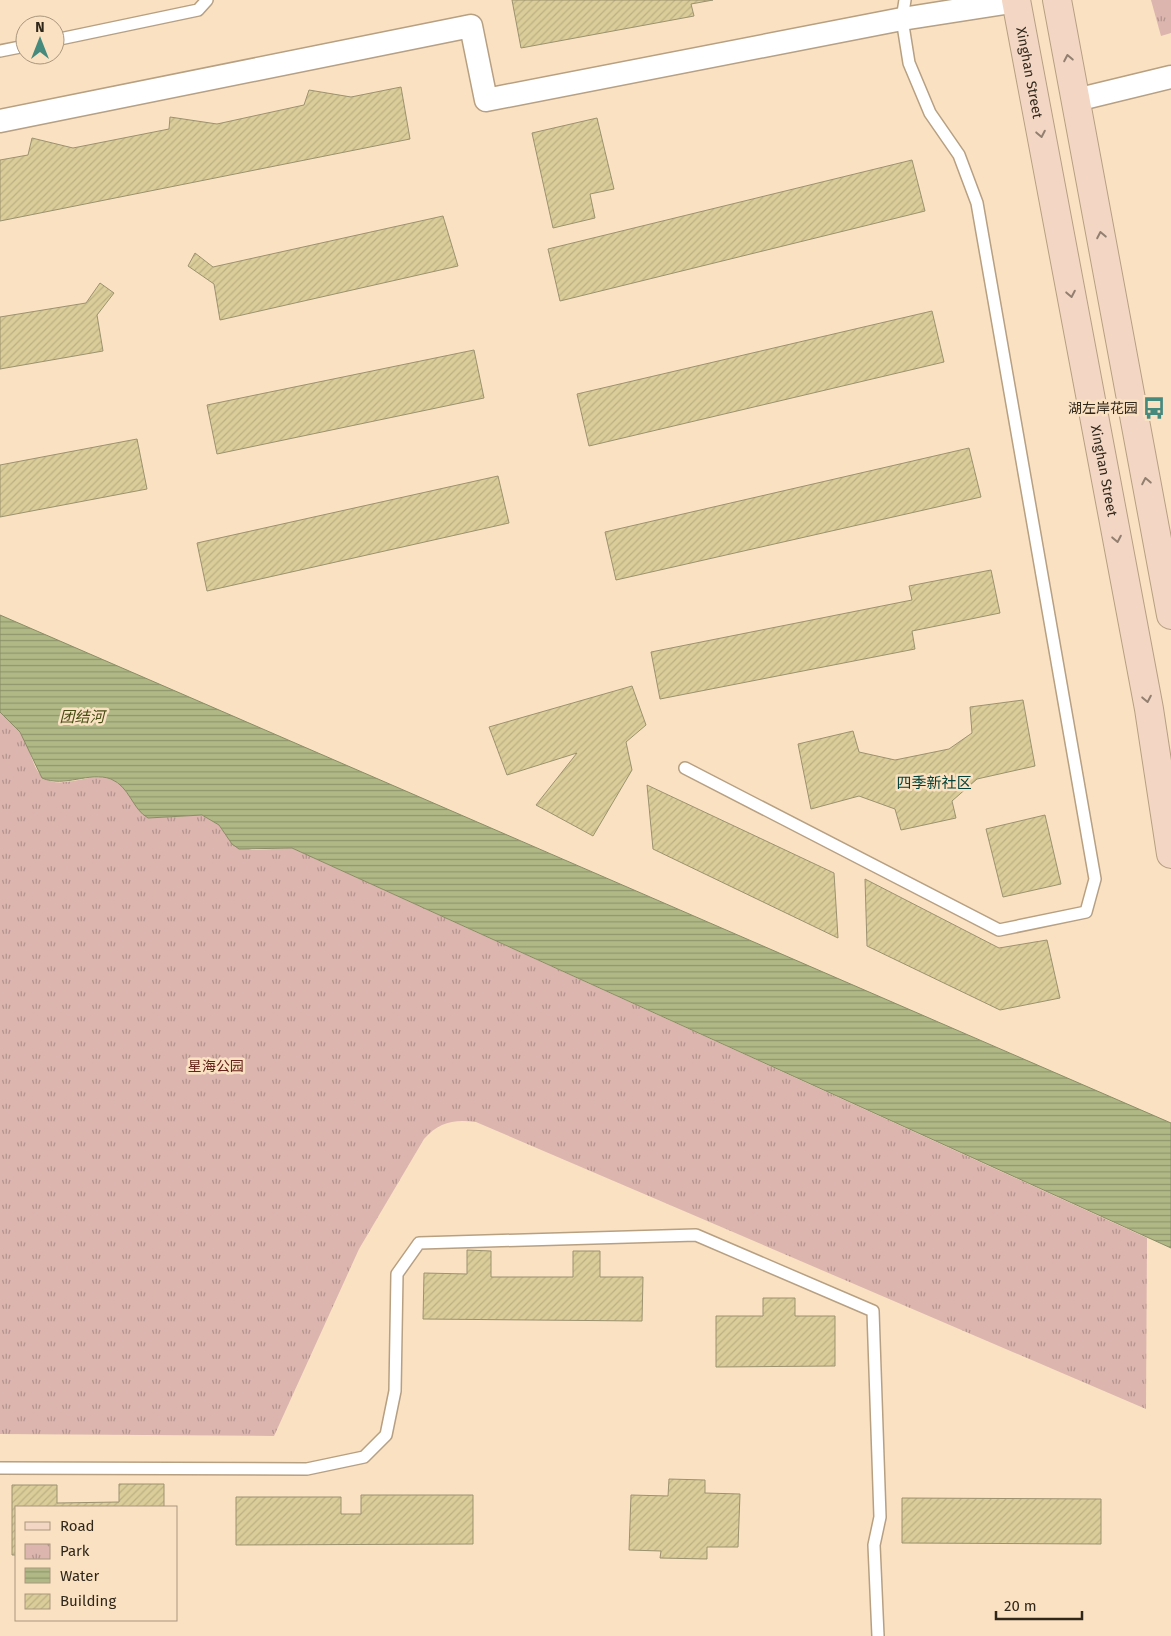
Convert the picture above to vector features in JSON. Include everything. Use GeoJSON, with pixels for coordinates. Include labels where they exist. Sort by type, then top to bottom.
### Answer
{"type":"FeatureCollection","features":[{"type":"Feature","properties":{"kind":"main road"},"geometry":{"type":"LineString","coordinates":[[1057,0],[1171,615]]}},
{"type":"Feature","properties":{"kind":"main road","name":"Xinghan Street"},"geometry":{"type":"LineString","coordinates":[[1017,1],[1149,709],[1171,854]]}},
{"type":"Feature","properties":{"kind":"street"},"geometry":{"type":"LineString","coordinates":[[0,121],[471,26],[486,100],[903,10],[1017,1]]}},
{"type":"Feature","properties":{"kind":"street"},"geometry":{"type":"LineString","coordinates":[[1076,100],[1171,77]]}},
{"type":"Feature","properties":{"kind":"lane"},"geometry":{"type":"LineString","coordinates":[[65,38],[198,10],[207,0]]}},
{"type":"Feature","properties":{"kind":"lane"},"geometry":{"type":"LineString","coordinates":[[685,768],[999,930],[1086,912],[1095,879],[977,203],[959,155],[930,113],[909,63],[903,10]]}},
{"type":"Feature","properties":{"kind":"lane"},"geometry":{"type":"LineString","coordinates":[[0,51],[15,48]]}},
{"type":"Feature","properties":{"kind":"lane"},"geometry":{"type":"LineString","coordinates":[[0,1468],[307,1469],[364,1457],[386,1435],[394,1392],[397,1274],[419,1243],[696,1235],[873,1312],[880,1517],[874,1545],[878,1636]]}},
{"type":"Feature","properties":{"kind":"green space"},"geometry":{"type":"Polygon","coordinates":[[[1151,0],[1171,0],[1171,33],[1161,36],[1151,0]]]}},
{"type":"Feature","properties":{"kind":"green space","name":"星海公园"},"geometry":{"type":"Polygon","coordinates":[[[0,712],[14,725],[23,737],[35,766],[44,778],[51,781],[67,782],[100,777],[108,778],[121,785],[142,814],[148,818],[202,815],[219,825],[232,844],[252,850],[292,848],[1147,1238],[1146,1409],[476,1122],[461,1121],[441,1125],[424,1139],[359,1249],[274,1436],[0,1434],[0,712]]]}},
{"type":"Feature","properties":{"kind":"water","name":"团结河"},"geometry":{"type":"Polygon","coordinates":[[[0,615],[1171,1123],[1171,1248],[292,848],[239,849],[232,844],[219,825],[202,815],[148,818],[138,809],[123,787],[111,779],[94,777],[68,781],[51,781],[42,778],[20,732],[0,712],[0,615]]]}},
{"type":"Feature","properties":{"kind":"building"},"geometry":{"type":"Polygon","coordinates":[[[512,0],[713,0],[691,4],[694,16],[521,48],[512,0]]]}},
{"type":"Feature","properties":{"kind":"building"},"geometry":{"type":"Polygon","coordinates":[[[401,87],[410,139],[0,221],[0,160],[28,155],[32,138],[73,148],[169,129],[170,117],[217,124],[304,105],[309,90],[351,97],[401,87]]]}},
{"type":"Feature","properties":{"kind":"building"},"geometry":{"type":"Polygon","coordinates":[[[597,118],[614,189],[590,194],[595,218],[553,228],[532,133],[597,118]]]}},
{"type":"Feature","properties":{"kind":"building"},"geometry":{"type":"Polygon","coordinates":[[[912,160],[925,211],[560,301],[548,249],[912,160]]]}},
{"type":"Feature","properties":{"kind":"building"},"geometry":{"type":"Polygon","coordinates":[[[443,216],[458,266],[220,320],[214,284],[188,266],[195,253],[213,267],[443,216]]]}},
{"type":"Feature","properties":{"kind":"building"},"geometry":{"type":"Polygon","coordinates":[[[100,283],[114,293],[97,315],[103,351],[0,369],[0,317],[86,303],[100,283]]]}},
{"type":"Feature","properties":{"kind":"building"},"geometry":{"type":"Polygon","coordinates":[[[932,311],[944,362],[589,446],[577,394],[932,311]]]}},
{"type":"Feature","properties":{"kind":"building"},"geometry":{"type":"Polygon","coordinates":[[[474,350],[484,398],[217,454],[207,405],[474,350]]]}},
{"type":"Feature","properties":{"kind":"building"},"geometry":{"type":"Polygon","coordinates":[[[137,439],[147,489],[0,517],[0,465],[137,439]]]}},
{"type":"Feature","properties":{"kind":"building"},"geometry":{"type":"Polygon","coordinates":[[[969,448],[981,497],[616,580],[605,532],[969,448]]]}},
{"type":"Feature","properties":{"kind":"building"},"geometry":{"type":"Polygon","coordinates":[[[498,476],[509,523],[207,591],[197,543],[498,476]]]}},
{"type":"Feature","properties":{"kind":"building"},"geometry":{"type":"Polygon","coordinates":[[[991,570],[1000,613],[912,631],[915,649],[660,699],[651,652],[912,600],[909,586],[991,570]]]}},
{"type":"Feature","properties":{"kind":"building"},"geometry":{"type":"Polygon","coordinates":[[[632,686],[646,725],[626,742],[632,770],[593,836],[536,805],[577,753],[507,775],[489,727],[632,686]]]}},
{"type":"Feature","properties":{"kind":"building"},"geometry":{"type":"Polygon","coordinates":[[[1023,700],[1035,766],[977,779],[952,801],[956,818],[901,830],[895,809],[859,796],[811,809],[798,744],[853,731],[859,752],[895,760],[949,749],[972,733],[970,707],[1023,700]]]}},
{"type":"Feature","properties":{"kind":"building"},"geometry":{"type":"Polygon","coordinates":[[[647,785],[834,873],[838,938],[653,849],[647,785]]]}},
{"type":"Feature","properties":{"kind":"building"},"geometry":{"type":"Polygon","coordinates":[[[1045,815],[1061,884],[1003,897],[986,829],[1045,815]]]}},
{"type":"Feature","properties":{"kind":"building"},"geometry":{"type":"Polygon","coordinates":[[[865,879],[999,948],[1047,940],[1060,998],[1000,1010],[867,946],[865,879]]]}},
{"type":"Feature","properties":{"kind":"building"},"geometry":{"type":"Polygon","coordinates":[[[467,1250],[491,1251],[491,1277],[573,1277],[573,1251],[600,1251],[600,1277],[643,1277],[642,1321],[423,1319],[424,1273],[467,1274],[467,1250]]]}},
{"type":"Feature","properties":{"kind":"building"},"geometry":{"type":"Polygon","coordinates":[[[763,1298],[795,1298],[795,1316],[835,1316],[835,1366],[716,1367],[716,1316],[763,1316],[763,1298]]]}},
{"type":"Feature","properties":{"kind":"building"},"geometry":{"type":"Polygon","coordinates":[[[669,1479],[705,1480],[705,1493],[740,1494],[738,1547],[707,1547],[707,1559],[660,1558],[661,1551],[629,1550],[631,1495],[668,1496],[669,1479]]]}},
{"type":"Feature","properties":{"kind":"building"},"geometry":{"type":"Polygon","coordinates":[[[119,1484],[164,1484],[164,1506],[15,1506],[15,1555],[12,1555],[12,1485],[57,1485],[57,1503],[119,1502],[119,1484]]]}},
{"type":"Feature","properties":{"kind":"building"},"geometry":{"type":"Polygon","coordinates":[[[361,1495],[473,1495],[473,1544],[236,1545],[236,1497],[341,1497],[341,1514],[361,1514],[361,1495]]]}},
{"type":"Feature","properties":{"kind":"building"},"geometry":{"type":"Polygon","coordinates":[[[902,1498],[1101,1499],[1101,1544],[902,1543],[902,1498]]]}},
{"type":"Feature","properties":{"kind":"place","name":"湖左岸花园"},"geometry":{"type":"Point","coordinates":[1154,408]}},
{"type":"Feature","properties":{"kind":"district","name":"四季新社区"},"geometry":{"type":"Point","coordinates":[934,783]}}]}
